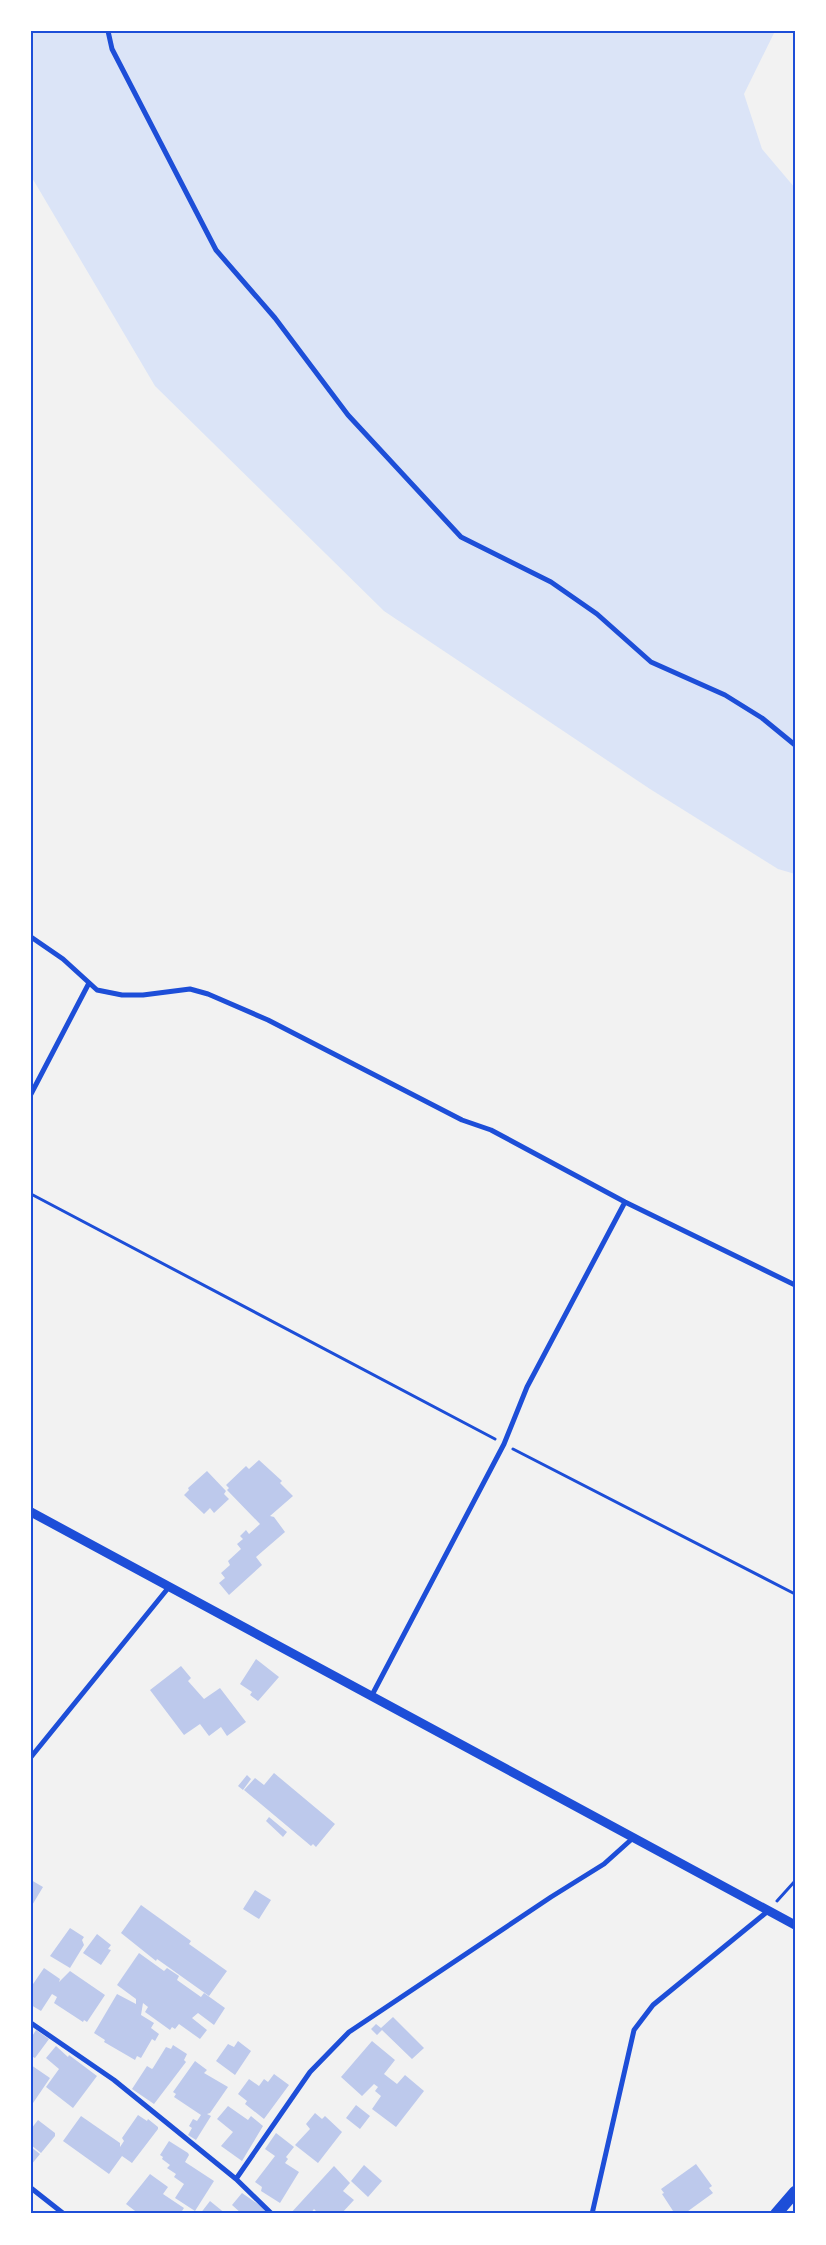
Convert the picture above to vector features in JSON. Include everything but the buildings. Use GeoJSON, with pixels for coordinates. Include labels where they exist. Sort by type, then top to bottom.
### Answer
{"type":"FeatureCollection","features":[{"type":"Feature","properties":{"kind":"main road"},"geometry":{"type":"LineString","coordinates":[[776,2214],[795,2192]]}},
{"type":"Feature","properties":{"kind":"street"},"geometry":{"type":"LineString","coordinates":[[108,31],[112,49],[216,250],[275,318],[348,415],[461,537],[551,582],[597,614],[651,662],[725,695],[762,718],[795,745]]}},
{"type":"Feature","properties":{"kind":"street"},"geometry":{"type":"LineString","coordinates":[[31,937],[63,959],[97,990],[122,995],[190,989],[208,994],[268,1020],[462,1120],[491,1130],[625,1202],[647,1211],[679,1230],[795,1286]]}},
{"type":"Feature","properties":{"kind":"street"},"geometry":{"type":"LineString","coordinates":[[31,1094],[89,983]]}},
{"type":"Feature","properties":{"kind":"street"},"geometry":{"type":"LineString","coordinates":[[371,1697],[504,1444],[526,1387],[625,1202]]}},
{"type":"Feature","properties":{"kind":"street"},"geometry":{"type":"LineString","coordinates":[[31,1512],[795,1924]]}},
{"type":"Feature","properties":{"kind":"street"},"geometry":{"type":"LineString","coordinates":[[31,1757],[169,1588]]}},
{"type":"Feature","properties":{"kind":"street"},"geometry":{"type":"LineString","coordinates":[[236,2179],[310,2072],[348,2032],[551,1896],[604,1864],[633,1838]]}},
{"type":"Feature","properties":{"kind":"street"},"geometry":{"type":"LineString","coordinates":[[592,2214],[634,2030],[653,2005],[769,1910]]}},
{"type":"Feature","properties":{"kind":"street"},"geometry":{"type":"LineString","coordinates":[[31,2022],[114,2080],[236,2179],[272,2214]]}},
{"type":"Feature","properties":{"kind":"street"},"geometry":{"type":"LineString","coordinates":[[31,2188],[64,2214]]}},
{"type":"Feature","properties":{"kind":"path"},"geometry":{"type":"LineString","coordinates":[[31,1194],[504,1444],[795,1594]]}},
{"type":"Feature","properties":{"kind":"path"},"geometry":{"type":"LineString","coordinates":[[769,1910],[795,1881]]}},
{"type":"Feature","properties":{"kind":"shaded area"},"geometry":{"type":"Polygon","coordinates":[[[31,31],[775,31],[744,94],[762,149],[795,188],[795,874],[778,869],[650,789],[384,611],[155,386],[31,176],[31,31]]]}}]}
